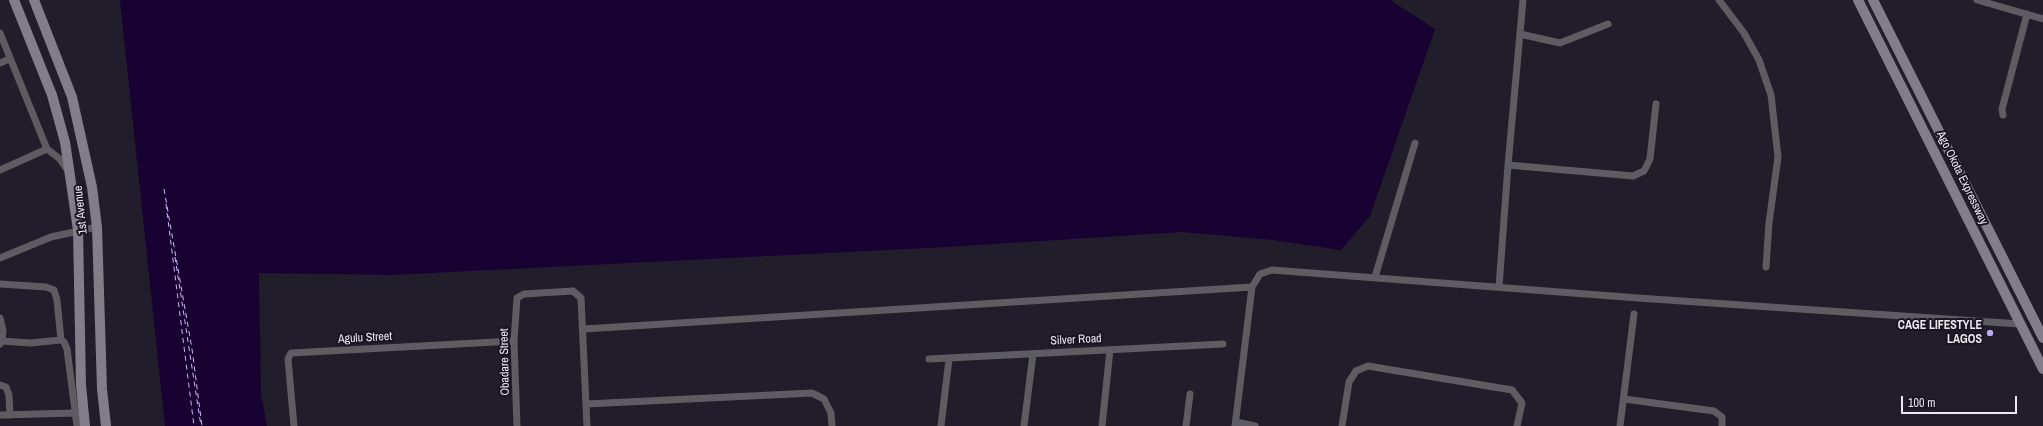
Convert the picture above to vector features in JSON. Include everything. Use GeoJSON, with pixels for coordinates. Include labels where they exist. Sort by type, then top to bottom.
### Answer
{"type":"FeatureCollection","features":[{"type":"Feature","properties":{"kind":"main road","name":"1st Avenue"},"geometry":{"type":"LineString","coordinates":[[14,0],[52,95],[65,142],[78,230],[80,385],[84,426]]}},
{"type":"Feature","properties":{"kind":"main road","name":"1st Avenue"},"geometry":{"type":"LineString","coordinates":[[34,0],[72,97],[86,154],[97,227],[102,389],[106,426]]}},
{"type":"Feature","properties":{"kind":"main road","name":"Ago Okota Expressway"},"geometry":{"type":"LineString","coordinates":[[1858,0],[2043,369]]}},
{"type":"Feature","properties":{"kind":"main road","name":"Ago Okota Expressway"},"geometry":{"type":"LineString","coordinates":[[1873,0],[2043,338]]}},
{"type":"Feature","properties":{"kind":"street"},"geometry":{"type":"LineString","coordinates":[[1499,287],[1523,0]]}},
{"type":"Feature","properties":{"kind":"street"},"geometry":{"type":"LineString","coordinates":[[1719,0],[1744,33],[1759,60],[1771,95],[1778,157],[1769,223],[1766,267]]}},
{"type":"Feature","properties":{"kind":"street"},"geometry":{"type":"LineString","coordinates":[[1977,0],[2043,19]]}},
{"type":"Feature","properties":{"kind":"street"},"geometry":{"type":"LineString","coordinates":[[2003,115],[2002,108],[2027,14]]}},
{"type":"Feature","properties":{"kind":"street"},"geometry":{"type":"LineString","coordinates":[[1520,34],[1560,43],[1608,24]]}},
{"type":"Feature","properties":{"kind":"street"},"geometry":{"type":"LineString","coordinates":[[0,33],[9,59],[46,149],[60,159],[69,171]]}},
{"type":"Feature","properties":{"kind":"street"},"geometry":{"type":"LineString","coordinates":[[0,63],[9,59]]}},
{"type":"Feature","properties":{"kind":"street"},"geometry":{"type":"LineString","coordinates":[[1508,165],[1633,176],[1644,171],[1650,159],[1656,104]]}},
{"type":"Feature","properties":{"kind":"street"},"geometry":{"type":"LineString","coordinates":[[1375,277],[1415,143]]}},
{"type":"Feature","properties":{"kind":"street"},"geometry":{"type":"LineString","coordinates":[[0,170],[46,149]]}},
{"type":"Feature","properties":{"kind":"street"},"geometry":{"type":"LineString","coordinates":[[0,258],[51,237],[97,227]]}},
{"type":"Feature","properties":{"kind":"street"},"geometry":{"type":"LineString","coordinates":[[1255,426],[1236,424],[1252,287],[1260,274],[1272,270],[2020,324]]}},
{"type":"Feature","properties":{"kind":"street"},"geometry":{"type":"LineString","coordinates":[[0,284],[46,286],[54,290],[57,300],[61,340],[64,342],[67,349],[76,426]]}},
{"type":"Feature","properties":{"kind":"street"},"geometry":{"type":"LineString","coordinates":[[586,426],[584,329],[1252,287]]}},
{"type":"Feature","properties":{"kind":"street","name":"Obadare Street"},"geometry":{"type":"LineString","coordinates":[[517,426],[514,341],[517,298],[524,294],[573,291],[581,298],[584,329]]}},
{"type":"Feature","properties":{"kind":"street"},"geometry":{"type":"LineString","coordinates":[[1620,426],[1634,314]]}},
{"type":"Feature","properties":{"kind":"street"},"geometry":{"type":"LineString","coordinates":[[0,318],[3,330],[1,342],[30,343],[61,340]]}},
{"type":"Feature","properties":{"kind":"street","name":"Agulu Street"},"geometry":{"type":"LineString","coordinates":[[294,426],[288,360],[291,354],[514,341]]}},
{"type":"Feature","properties":{"kind":"street","name":"Silver Road"},"geometry":{"type":"LineString","coordinates":[[929,359],[1223,344]]}},
{"type":"Feature","properties":{"kind":"street"},"geometry":{"type":"LineString","coordinates":[[1102,426],[1110,350]]}},
{"type":"Feature","properties":{"kind":"street"},"geometry":{"type":"LineString","coordinates":[[1024,426],[1033,354]]}},
{"type":"Feature","properties":{"kind":"street"},"geometry":{"type":"LineString","coordinates":[[941,426],[949,359]]}},
{"type":"Feature","properties":{"kind":"street"},"geometry":{"type":"LineString","coordinates":[[1342,426],[1349,382],[1356,371],[1368,366],[1512,390],[1522,402],[1517,426]]}},
{"type":"Feature","properties":{"kind":"street"},"geometry":{"type":"LineString","coordinates":[[0,385],[6,387],[9,395],[10,415]]}},
{"type":"Feature","properties":{"kind":"street"},"geometry":{"type":"LineString","coordinates":[[586,404],[812,393],[824,399],[831,413],[832,426]]}},
{"type":"Feature","properties":{"kind":"street"},"geometry":{"type":"LineString","coordinates":[[1186,426],[1190,394]]}},
{"type":"Feature","properties":{"kind":"street"},"geometry":{"type":"LineString","coordinates":[[1624,399],[1714,411],[1722,416],[1722,426]]}},
{"type":"Feature","properties":{"kind":"street"},"geometry":{"type":"LineString","coordinates":[[0,415],[75,413]]}},
{"type":"Feature","properties":{"kind":"shaded area"},"geometry":{"type":"Polygon","coordinates":[[[120,0],[1390,0],[1435,29],[1370,216],[1341,250],[1273,240],[1182,232],[946,247],[391,275],[259,273],[261,394],[267,426],[165,426],[120,0]]]}},
{"type":"Feature","properties":{"kind":"ferry route"},"geometry":{"type":"LineString","coordinates":[[164,189],[192,349],[202,426]]}},
{"type":"Feature","properties":{"kind":"ferry route"},"geometry":{"type":"LineString","coordinates":[[166,204],[194,426]]}},
{"type":"Feature","properties":{"kind":"ferry route"},"geometry":{"type":"LineString","coordinates":[[175,257],[201,426]]}},
{"type":"Feature","properties":{"kind":"place","name":"CAGE LIFESTYLE LAGOS"},"geometry":{"type":"Point","coordinates":[1990,333]}}]}
